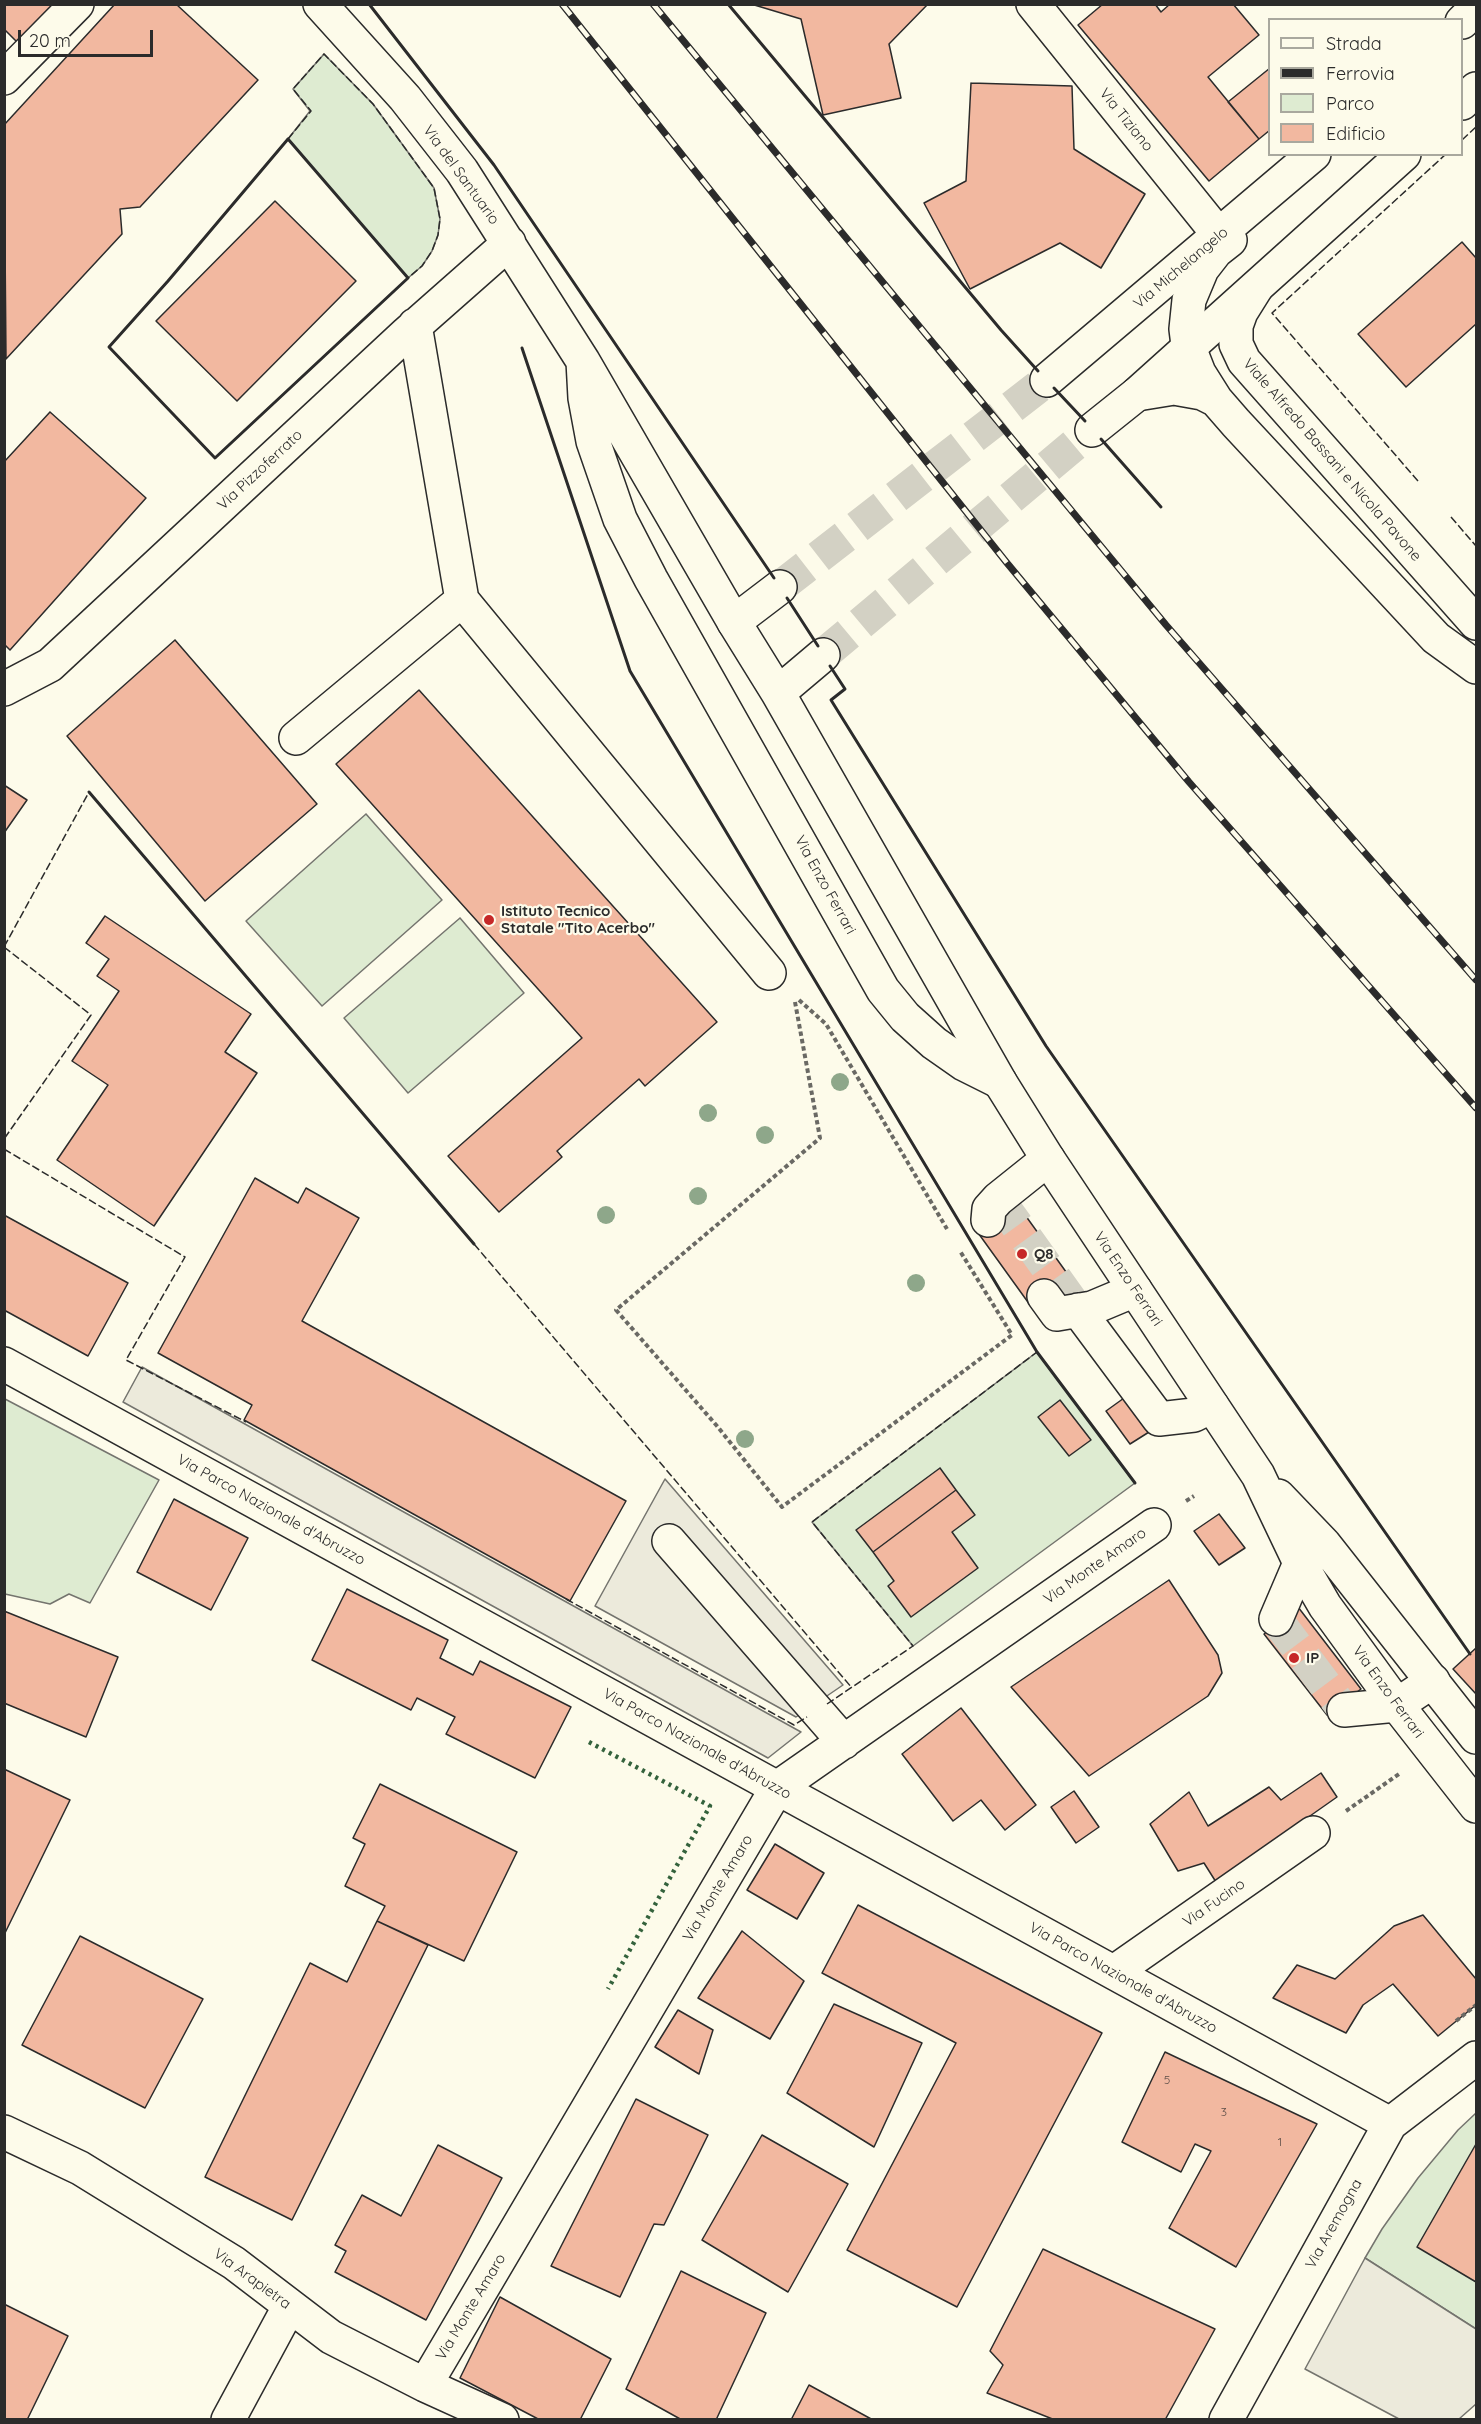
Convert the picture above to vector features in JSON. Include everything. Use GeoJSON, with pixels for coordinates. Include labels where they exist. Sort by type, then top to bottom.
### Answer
{"type":"FeatureCollection","features":[{"type":"Feature","properties":{"kind":"street"},"geometry":{"type":"LineString","coordinates":[[4,78],[77,4]]}},
{"type":"Feature","properties":{"kind":"street","name":"Via del Santuario"},"geometry":{"type":"LineString","coordinates":[[320,4],[412,107],[462,171],[582,360],[734,622]]}},
{"type":"Feature","properties":{"kind":"street","name":"Via Tiziano"},"geometry":{"type":"LineString","coordinates":[[1033,4],[1219,235]]}},
{"type":"Feature","properties":{"kind":"street"},"geometry":{"type":"LineString","coordinates":[[1463,20],[1476,8]]}},
{"type":"Feature","properties":{"kind":"street"},"geometry":{"type":"LineString","coordinates":[[1463,101],[1476,89]]}},
{"type":"Feature","properties":{"kind":"street","name":"Via Michelangelo"},"geometry":{"type":"LineString","coordinates":[[1047,380],[1312,156]]}},
{"type":"Feature","properties":{"kind":"street","name":"Via Michelangelo"},"geometry":{"type":"LineString","coordinates":[[1188,345],[1186,329],[1189,300],[1202,269],[1216,251],[1303,180],[1327,156]]}},
{"type":"Feature","properties":{"kind":"street"},"geometry":{"type":"LineString","coordinates":[[1092,430],[1137,394],[1188,345],[1402,156]]}},
{"type":"Feature","properties":{"kind":"street","name":"Via Pizzoferrato"},"geometry":{"type":"LineString","coordinates":[[4,689],[50,665],[415,325],[509,243]]}},
{"type":"Feature","properties":{"kind":"street","name":"Viale Alfredo Bassani e Nicola Pavone"},"geometry":{"type":"LineString","coordinates":[[1259,283],[1241,312],[1236,326],[1236,344],[1244,361],[1476,623]]}},
{"type":"Feature","properties":{"kind":"street"},"geometry":{"type":"LineString","coordinates":[[415,325],[462,600],[769,973]]}},
{"type":"Feature","properties":{"kind":"street"},"geometry":{"type":"LineString","coordinates":[[1188,345],[1199,373],[1216,400],[1436,638],[1476,668]]}},
{"type":"Feature","properties":{"kind":"street","name":"Via del Santuario"},"geometry":{"type":"LineString","coordinates":[[582,360],[592,441],[620,519],[692,650]]}},
{"type":"Feature","properties":{"kind":"street"},"geometry":{"type":"LineString","coordinates":[[1137,394],[1174,388],[1202,393],[1216,400]]}},
{"type":"Feature","properties":{"kind":"street"},"geometry":{"type":"LineString","coordinates":[[734,622],[780,587]]}},
{"type":"Feature","properties":{"kind":"street"},"geometry":{"type":"LineString","coordinates":[[296,738],[462,600]]}},
{"type":"Feature","properties":{"kind":"street","name":"Via Enzo Ferrari"},"geometry":{"type":"LineString","coordinates":[[734,622],[778,693],[1000,1082],[1048,1159],[1212,1406],[1312,1553],[1433,1681],[1476,1737]]}},
{"type":"Feature","properties":{"kind":"street","name":"Via Enzo Ferrari"},"geometry":{"type":"LineString","coordinates":[[692,650],[883,990],[905,1017],[934,1043],[964,1064],[1000,1082]]}},
{"type":"Feature","properties":{"kind":"street"},"geometry":{"type":"LineString","coordinates":[[778,693],[823,655]]}},
{"type":"Feature","properties":{"kind":"street"},"geometry":{"type":"LineString","coordinates":[[988,1220],[989,1209],[1048,1159]]}},
{"type":"Feature","properties":{"kind":"street"},"geometry":{"type":"LineString","coordinates":[[1044,1296],[1057,1314],[1092,1308],[1135,1290]]}},
{"type":"Feature","properties":{"kind":"street"},"geometry":{"type":"LineString","coordinates":[[1078,1310],[1159,1419],[1194,1415],[1212,1406]]}},
{"type":"Feature","properties":{"kind":"street","name":"Via Parco Nazionale d'Abruzzo"},"geometry":{"type":"LineString","coordinates":[[4,1364],[1390,2124]]}},
{"type":"Feature","properties":{"kind":"street","name":"Via Monte Amaro"},"geometry":{"type":"LineString","coordinates":[[425,2385],[777,1788],[1154,1525]]}},
{"type":"Feature","properties":{"kind":"street"},"geometry":{"type":"LineString","coordinates":[[669,1541],[844,1742]]}},
{"type":"Feature","properties":{"kind":"street"},"geometry":{"type":"LineString","coordinates":[[1276,1619],[1312,1553]]}},
{"type":"Feature","properties":{"kind":"street","name":"Via Enzo Ferrari"},"geometry":{"type":"LineString","coordinates":[[1312,1553],[1325,1606],[1397,1705],[1476,1806]]}},
{"type":"Feature","properties":{"kind":"street"},"geometry":{"type":"LineString","coordinates":[[1344,1710],[1397,1705],[1433,1681]]}},
{"type":"Feature","properties":{"kind":"street","name":"Via Fucino"},"geometry":{"type":"LineString","coordinates":[[1114,1972],[1313,1833]]}},
{"type":"Feature","properties":{"kind":"street","name":"Via Aremogna"},"geometry":{"type":"LineString","coordinates":[[1226,2420],[1390,2124],[1476,2058]]}},
{"type":"Feature","properties":{"kind":"street","name":"Via Arapietra"},"geometry":{"type":"LineString","coordinates":[[4,2132],[80,2168],[234,2263],[331,2337],[425,2385],[502,2420]]}},
{"type":"Feature","properties":{"kind":"street"},"geometry":{"type":"LineString","coordinates":[[228,2420],[290,2307]]}},
{"type":"Feature","properties":{"kind":"path"},"geometry":{"type":"LineString","coordinates":[[951,1236],[826,1024],[794,995],[820,1138],[616,1310],[717,1426],[782,1507],[1012,1335],[957,1246]]}},
{"type":"Feature","properties":{"kind":"path"},"geometry":{"type":"LineString","coordinates":[[1313,1833],[1407,1769]]}},
{"type":"Feature","properties":{"kind":"green space"},"geometry":{"type":"Polygon","coordinates":[[[324,54],[373,104],[434,188],[440,219],[438,235],[432,251],[422,266],[408,278],[288,139],[310,111],[293,89],[324,54]]]}},
{"type":"Feature","properties":{"kind":"green space"},"geometry":{"type":"Polygon","coordinates":[[[366,814],[442,900],[322,1006],[246,921],[366,814]]]}},
{"type":"Feature","properties":{"kind":"green space"},"geometry":{"type":"Polygon","coordinates":[[[460,918],[524,993],[408,1093],[344,1018],[460,918]]]}},
{"type":"Feature","properties":{"kind":"green space"},"geometry":{"type":"Polygon","coordinates":[[[1037,1352],[1135,1483],[913,1646],[812,1522],[1037,1352]]]}},
{"type":"Feature","properties":{"kind":"green space"},"geometry":{"type":"Polygon","coordinates":[[[5,1399],[159,1480],[90,1603],[69,1594],[50,1604],[5,1594],[5,1399]]]}},
{"type":"Feature","properties":{"kind":"green space"},"geometry":{"type":"Polygon","coordinates":[[[1476,2113],[1476,2329],[1365,2258],[1382,2229],[1418,2178],[1458,2130],[1476,2113]]]}},
{"type":"Feature","properties":{"kind":"shaded area"},"geometry":{"type":"Polygon","coordinates":[[[142,1367],[801,1732],[768,1758],[123,1402],[142,1367]]]}},
{"type":"Feature","properties":{"kind":"shaded area"},"geometry":{"type":"Polygon","coordinates":[[[665,1479],[843,1685],[796,1717],[595,1606],[665,1479]]]}},
{"type":"Feature","properties":{"kind":"shaded area"},"geometry":{"type":"Polygon","coordinates":[[[1365,2258],[1476,2329],[1476,2404],[1459,2419],[1399,2419],[1305,2369],[1365,2258]]]}},
{"type":"Feature","properties":{"kind":"building"},"geometry":{"type":"Polygon","coordinates":[[[4,4],[56,4],[17,42],[4,29],[4,4]]]}},
{"type":"Feature","properties":{"kind":"building"},"geometry":{"type":"Polygon","coordinates":[[[115,4],[176,4],[258,80],[140,207],[120,209],[122,234],[6,359],[4,125],[115,4]]]}},
{"type":"Feature","properties":{"kind":"building"},"geometry":{"type":"Polygon","coordinates":[[[751,4],[928,4],[889,44],[901,98],[823,115],[801,19],[751,4]]]}},
{"type":"Feature","properties":{"kind":"building"},"geometry":{"type":"Polygon","coordinates":[[[1103,4],[1155,4],[1161,12],[1170,4],[1233,4],[1259,35],[1208,77],[1259,139],[1209,181],[1078,25],[1103,4]]]}},
{"type":"Feature","properties":{"kind":"building"},"geometry":{"type":"Polygon","coordinates":[[[1268,70],[1268,132],[1259,139],[1228,102],[1268,70]]]}},
{"type":"Feature","properties":{"kind":"building"},"geometry":{"type":"Polygon","coordinates":[[[971,83],[1072,86],[1074,149],[1145,194],[1101,268],[1060,243],[970,289],[924,203],[966,181],[971,83]]]}},
{"type":"Feature","properties":{"kind":"building"},"geometry":{"type":"Polygon","coordinates":[[[275,201],[356,281],[237,401],[156,321],[275,201]]]}},
{"type":"Feature","properties":{"kind":"building"},"geometry":{"type":"Polygon","coordinates":[[[1462,242],[1476,258],[1476,324],[1406,387],[1358,334],[1462,242]]]}},
{"type":"Feature","properties":{"kind":"building"},"geometry":{"type":"Polygon","coordinates":[[[50,412],[146,498],[10,650],[4,644],[4,462],[50,412]]]}},
{"type":"Feature","properties":{"kind":"building"},"geometry":{"type":"Polygon","coordinates":[[[175,640],[317,804],[205,901],[67,736],[175,640]]]}},
{"type":"Feature","properties":{"kind":"building"},"geometry":{"type":"Polygon","coordinates":[[[419,690],[717,1022],[645,1086],[639,1079],[557,1151],[562,1157],[499,1212],[448,1156],[582,1038],[336,764],[419,690]]]}},
{"type":"Feature","properties":{"kind":"building"},"geometry":{"type":"Polygon","coordinates":[[[4,785],[27,800],[4,833],[4,785]]]}},
{"type":"Feature","properties":{"kind":"building"},"geometry":{"type":"Polygon","coordinates":[[[105,916],[251,1014],[225,1052],[257,1073],[154,1226],[57,1160],[108,1085],[72,1061],[119,991],[97,976],[109,959],[86,943],[105,916]]]}},
{"type":"Feature","properties":{"kind":"building"},"geometry":{"type":"Polygon","coordinates":[[[255,1178],[298,1203],[306,1188],[359,1218],[302,1321],[626,1501],[570,1601],[244,1420],[252,1405],[158,1353],[255,1178]]]}},
{"type":"Feature","properties":{"kind":"building"},"geometry":{"type":"Polygon","coordinates":[[[1015,1201],[1069,1276],[1030,1305],[976,1230],[1015,1201]]]}},
{"type":"Feature","properties":{"kind":"building"},"geometry":{"type":"Polygon","coordinates":[[[4,1215],[128,1283],[88,1356],[4,1310],[4,1215]]]}},
{"type":"Feature","properties":{"kind":"building"},"geometry":{"type":"Polygon","coordinates":[[[1131,1393],[1157,1427],[1130,1444],[1106,1411],[1131,1393]]]}},
{"type":"Feature","properties":{"kind":"building"},"geometry":{"type":"Polygon","coordinates":[[[1060,1400],[1091,1440],[1069,1456],[1038,1417],[1060,1400]]]}},
{"type":"Feature","properties":{"kind":"building"},"geometry":{"type":"Polygon","coordinates":[[[940,1468],[956,1490],[873,1552],[856,1530],[940,1468]]]}},
{"type":"Feature","properties":{"kind":"building"},"geometry":{"type":"Polygon","coordinates":[[[956,1490],[975,1515],[952,1532],[978,1568],[911,1617],[888,1586],[894,1581],[873,1552],[956,1490]]]}},
{"type":"Feature","properties":{"kind":"building"},"geometry":{"type":"Polygon","coordinates":[[[174,1499],[248,1538],[211,1610],[137,1572],[174,1499]]]}},
{"type":"Feature","properties":{"kind":"building"},"geometry":{"type":"Polygon","coordinates":[[[1219,1514],[1245,1548],[1219,1565],[1194,1531],[1219,1514]]]}},
{"type":"Feature","properties":{"kind":"building"},"geometry":{"type":"Polygon","coordinates":[[[1169,1580],[1218,1655],[1222,1673],[1208,1696],[1089,1776],[1011,1687],[1169,1580]]]}},
{"type":"Feature","properties":{"kind":"building"},"geometry":{"type":"Polygon","coordinates":[[[347,1589],[448,1640],[440,1658],[473,1675],[480,1661],[571,1707],[535,1778],[446,1734],[455,1717],[417,1698],[411,1710],[312,1660],[347,1589]]]}},
{"type":"Feature","properties":{"kind":"building"},"geometry":{"type":"Polygon","coordinates":[[[1298,1607],[1361,1689],[1327,1715],[1264,1634],[1298,1607]]]}},
{"type":"Feature","properties":{"kind":"building"},"geometry":{"type":"Polygon","coordinates":[[[4,1611],[118,1657],[86,1737],[4,1703],[4,1611]]]}},
{"type":"Feature","properties":{"kind":"building"},"geometry":{"type":"Polygon","coordinates":[[[1476,1648],[1476,1694],[1453,1669],[1476,1648]]]}},
{"type":"Feature","properties":{"kind":"building"},"geometry":{"type":"Polygon","coordinates":[[[961,1708],[1036,1805],[1005,1830],[981,1800],[953,1821],[902,1754],[961,1708]]]}},
{"type":"Feature","properties":{"kind":"building"},"geometry":{"type":"Polygon","coordinates":[[[4,1769],[70,1800],[4,1935],[4,1769]]]}},
{"type":"Feature","properties":{"kind":"building"},"geometry":{"type":"Polygon","coordinates":[[[1321,1773],[1337,1797],[1216,1882],[1204,1863],[1178,1871],[1150,1824],[1189,1792],[1208,1826],[1269,1787],[1281,1800],[1321,1773]]]}},
{"type":"Feature","properties":{"kind":"building"},"geometry":{"type":"Polygon","coordinates":[[[380,1784],[517,1852],[464,1961],[377,1921],[385,1906],[345,1886],[365,1844],[353,1838],[380,1784]]]}},
{"type":"Feature","properties":{"kind":"building"},"geometry":{"type":"Polygon","coordinates":[[[1074,1791],[1099,1827],[1076,1843],[1051,1807],[1074,1791]]]}},
{"type":"Feature","properties":{"kind":"building"},"geometry":{"type":"Polygon","coordinates":[[[775,1844],[824,1873],[797,1919],[747,1890],[775,1844]]]}},
{"type":"Feature","properties":{"kind":"building"},"geometry":{"type":"Polygon","coordinates":[[[858,1905],[1102,2033],[957,2307],[847,2250],[956,2043],[822,1973],[858,1905]]]}},
{"type":"Feature","properties":{"kind":"building"},"geometry":{"type":"Polygon","coordinates":[[[1423,1915],[1476,1979],[1476,2005],[1438,2036],[1393,1984],[1363,2005],[1346,2033],[1273,1998],[1297,1965],[1335,1979],[1394,1926],[1423,1915]]]}},
{"type":"Feature","properties":{"kind":"building"},"geometry":{"type":"Polygon","coordinates":[[[377,1921],[428,1945],[292,2220],[205,2177],[310,1963],[347,1982],[377,1921]]]}},
{"type":"Feature","properties":{"kind":"building"},"geometry":{"type":"Polygon","coordinates":[[[742,1931],[804,1981],[770,2039],[698,1998],[742,1931]]]}},
{"type":"Feature","properties":{"kind":"building"},"geometry":{"type":"Polygon","coordinates":[[[80,1936],[203,1999],[145,2108],[22,2045],[80,1936]]]}},
{"type":"Feature","properties":{"kind":"building"},"geometry":{"type":"Polygon","coordinates":[[[834,2004],[922,2043],[874,2147],[787,2093],[834,2004]]]}},
{"type":"Feature","properties":{"kind":"building"},"geometry":{"type":"Polygon","coordinates":[[[678,2010],[713,2030],[699,2074],[655,2047],[678,2010]]]}},
{"type":"Feature","properties":{"kind":"building"},"geometry":{"type":"Polygon","coordinates":[[[1165,2052],[1317,2124],[1236,2267],[1169,2228],[1211,2151],[1195,2144],[1181,2172],[1122,2142],[1165,2052]]]}},
{"type":"Feature","properties":{"kind":"building"},"geometry":{"type":"Polygon","coordinates":[[[636,2099],[708,2135],[664,2225],[654,2224],[620,2297],[551,2266],[636,2099]]]}},
{"type":"Feature","properties":{"kind":"building"},"geometry":{"type":"Polygon","coordinates":[[[762,2135],[848,2184],[788,2292],[702,2240],[762,2135]]]}},
{"type":"Feature","properties":{"kind":"building"},"geometry":{"type":"Polygon","coordinates":[[[1476,2144],[1476,2282],[1417,2247],[1476,2144]]]}},
{"type":"Feature","properties":{"kind":"building"},"geometry":{"type":"Polygon","coordinates":[[[438,2145],[502,2178],[426,2320],[335,2272],[346,2251],[335,2245],[362,2195],[401,2216],[438,2145]]]}},
{"type":"Feature","properties":{"kind":"building"},"geometry":{"type":"Polygon","coordinates":[[[1043,2249],[1215,2329],[1165,2420],[1055,2420],[987,2393],[1003,2365],[990,2351],[1043,2249]]]}},
{"type":"Feature","properties":{"kind":"building"},"geometry":{"type":"Polygon","coordinates":[[[681,2271],[766,2313],[716,2420],[682,2420],[626,2389],[681,2271]]]}},
{"type":"Feature","properties":{"kind":"building"},"geometry":{"type":"Polygon","coordinates":[[[500,2297],[611,2359],[580,2420],[540,2420],[460,2378],[500,2297]]]}},
{"type":"Feature","properties":{"kind":"building"},"geometry":{"type":"Polygon","coordinates":[[[4,2304],[68,2336],[27,2420],[4,2420],[4,2304]]]}},
{"type":"Feature","properties":{"kind":"building"},"geometry":{"type":"Polygon","coordinates":[[[809,2385],[873,2420],[791,2420],[809,2385]]]}},
{"type":"Feature","properties":{"kind":"tunnel"},"geometry":{"type":"LineString","coordinates":[[780,587],[1047,380]]}},
{"type":"Feature","properties":{"kind":"tunnel"},"geometry":{"type":"LineString","coordinates":[[823,655],[1092,430]]}},
{"type":"Feature","properties":{"kind":"tunnel"},"geometry":{"type":"LineString","coordinates":[[998,1199],[1078,1310]]}},
{"type":"Feature","properties":{"kind":"tunnel"},"geometry":{"type":"LineString","coordinates":[[1276,1619],[1344,1710]]}},
{"type":"Feature","properties":{"kind":"railway"},"geometry":{"type":"LineString","coordinates":[[562,4],[1007,563],[1189,782],[1476,1108]]}},
{"type":"Feature","properties":{"kind":"railway"},"geometry":{"type":"LineString","coordinates":[[653,4],[1166,625],[1476,980]]}},
{"type":"Feature","properties":{"kind":"hedge"},"geometry":{"type":"LineString","coordinates":[[589,1742],[710,1806],[608,1989]]}},
{"type":"Feature","properties":{"kind":"fence"},"geometry":{"type":"LineString","coordinates":[[288,139],[311,111],[293,89],[324,54],[373,104],[434,188],[440,219],[438,235],[432,251],[422,266],[408,278]]}},
{"type":"Feature","properties":{"kind":"fence"},"geometry":{"type":"LineString","coordinates":[[1463,139],[1476,127]]}},
{"type":"Feature","properties":{"kind":"fence"},"geometry":{"type":"LineString","coordinates":[[1418,481],[1272,313],[1444,156]]}},
{"type":"Feature","properties":{"kind":"fence"},"geometry":{"type":"LineString","coordinates":[[1451,517],[1476,546]]}},
{"type":"Feature","properties":{"kind":"fence"},"geometry":{"type":"LineString","coordinates":[[4,947],[89,792]]}},
{"type":"Feature","properties":{"kind":"fence"},"geometry":{"type":"LineString","coordinates":[[4,947],[91,1015],[4,1139]]}},
{"type":"Feature","properties":{"kind":"fence"},"geometry":{"type":"LineString","coordinates":[[4,1149],[185,1257],[126,1360],[246,1422]]}},
{"type":"Feature","properties":{"kind":"fence"},"geometry":{"type":"LineString","coordinates":[[474,1244],[852,1688]]}},
{"type":"Feature","properties":{"kind":"fence"},"geometry":{"type":"LineString","coordinates":[[827,1704],[913,1646],[812,1522],[1037,1352]]}},
{"type":"Feature","properties":{"kind":"fence"},"geometry":{"type":"LineString","coordinates":[[566,1599],[794,1725],[807,1717]]}},
{"type":"Feature","properties":{"kind":"wall"},"geometry":{"type":"LineString","coordinates":[[369,4],[494,165],[774,578]]}},
{"type":"Feature","properties":{"kind":"wall"},"geometry":{"type":"LineString","coordinates":[[728,4],[1001,330],[1038,371]]}},
{"type":"Feature","properties":{"kind":"wall"},"geometry":{"type":"LineString","coordinates":[[288,139],[408,278],[215,458],[109,347],[288,139]]}},
{"type":"Feature","properties":{"kind":"wall"},"geometry":{"type":"LineString","coordinates":[[522,348],[630,671],[1037,1352],[1135,1483]]}},
{"type":"Feature","properties":{"kind":"wall"},"geometry":{"type":"LineString","coordinates":[[1054,388],[1085,421]]}},
{"type":"Feature","properties":{"kind":"wall"},"geometry":{"type":"LineString","coordinates":[[1101,439],[1161,507]]}},
{"type":"Feature","properties":{"kind":"wall"},"geometry":{"type":"LineString","coordinates":[[787,598],[818,646]]}},
{"type":"Feature","properties":{"kind":"wall"},"geometry":{"type":"LineString","coordinates":[[830,666],[845,689],[831,700],[1046,1046],[1470,1654]]}},
{"type":"Feature","properties":{"kind":"wall"},"geometry":{"type":"LineString","coordinates":[[89,792],[474,1244]]}},
{"type":"Feature","properties":{"kind":"place","name":"Istituto Tecnico Statale \"Tito Acerbo\""},"geometry":{"type":"Point","coordinates":[489,920]}},
{"type":"Feature","properties":{"kind":"place","name":"Q8"},"geometry":{"type":"Point","coordinates":[1022,1254]}},
{"type":"Feature","properties":{"kind":"place","name":"IP"},"geometry":{"type":"Point","coordinates":[1294,1658]}}]}
